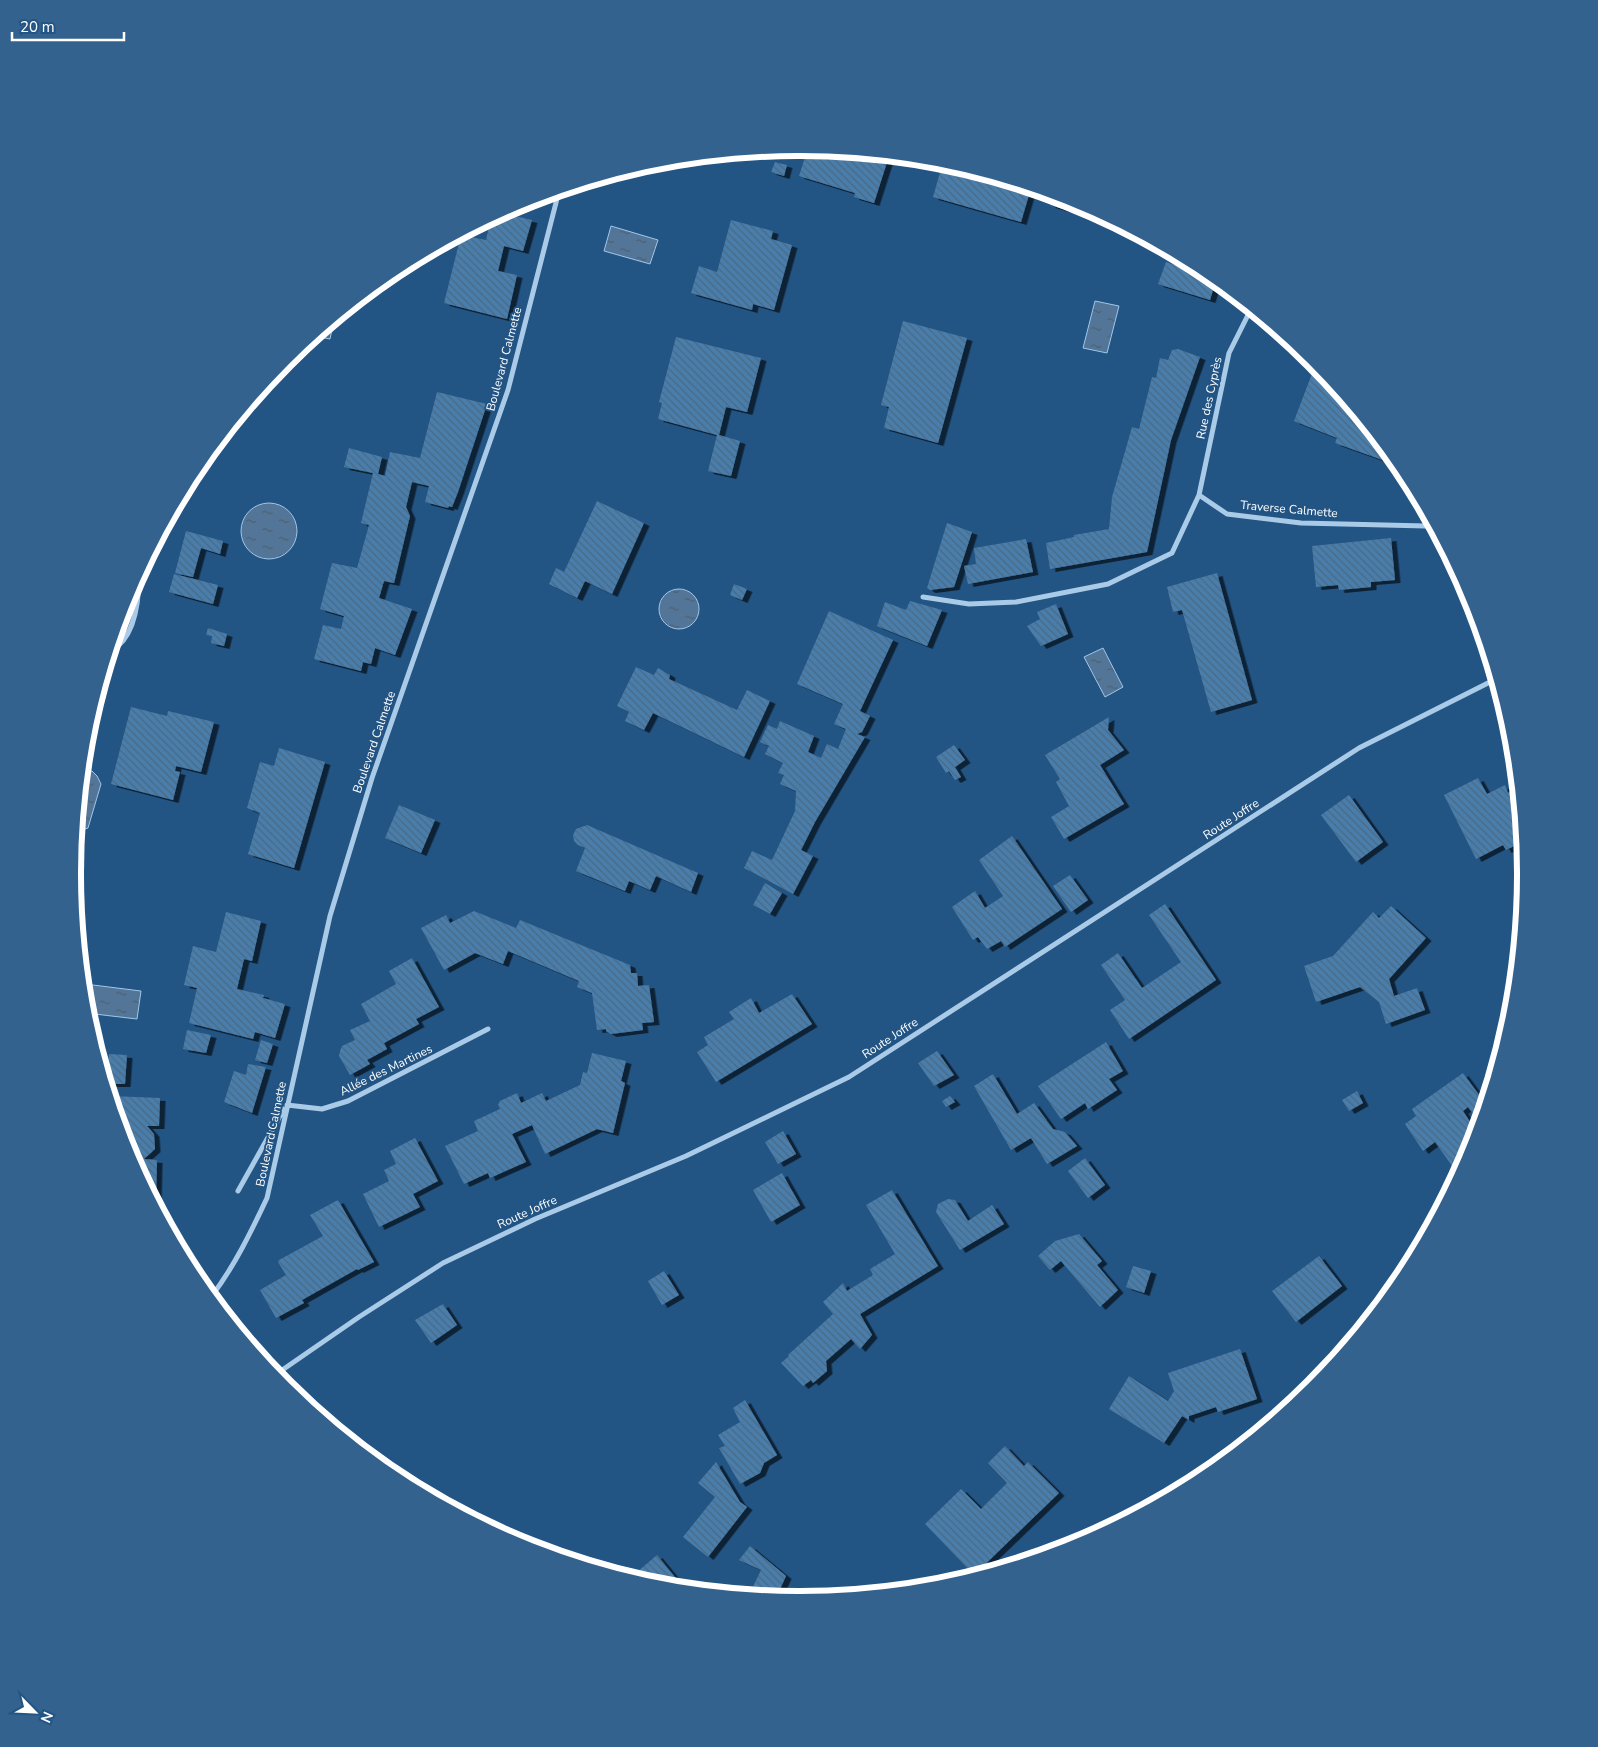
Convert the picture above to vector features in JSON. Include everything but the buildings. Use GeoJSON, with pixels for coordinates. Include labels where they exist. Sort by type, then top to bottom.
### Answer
{"type":"FeatureCollection","features":[{"type":"Feature","properties":{"kind":"street","name":"Boulevard Calmette"},"geometry":{"type":"LineString","coordinates":[[216,1290],[232,1266],[267,1198],[330,916],[375,769],[508,390],[557,198]]}},
{"type":"Feature","properties":{"kind":"street","name":"Rue des Cyprès"},"geometry":{"type":"LineString","coordinates":[[1199,495],[1229,353],[1248,314]]}},
{"type":"Feature","properties":{"kind":"street"},"geometry":{"type":"LineString","coordinates":[[923,597],[968,604],[1016,602],[1108,584],[1172,553],[1199,495]]}},
{"type":"Feature","properties":{"kind":"street","name":"Traverse Calmette"},"geometry":{"type":"LineString","coordinates":[[1199,495],[1227,514],[1301,523],[1427,526]]}},
{"type":"Feature","properties":{"kind":"street"},"geometry":{"type":"LineString","coordinates":[[118,647],[128,635],[139,592]]}},
{"type":"Feature","properties":{"kind":"street","name":"Route Joffre"},"geometry":{"type":"LineString","coordinates":[[281,1371],[359,1316],[443,1263],[535,1218],[686,1156],[849,1077],[1359,748],[1490,682]]}},
{"type":"Feature","properties":{"kind":"street","name":"Allée des Martines"},"geometry":{"type":"LineString","coordinates":[[287,1105],[322,1109],[348,1101],[488,1029]]}},
{"type":"Feature","properties":{"kind":"street"},"geometry":{"type":"LineString","coordinates":[[238,1191],[287,1105]]}},
{"type":"Feature","properties":{"kind":"water"},"geometry":{"type":"Polygon","coordinates":[[[611,226],[658,240],[650,264],[604,251],[611,226]]]}},
{"type":"Feature","properties":{"kind":"water"},"geometry":{"type":"Polygon","coordinates":[[[1095,301],[1119,306],[1107,353],[1083,348],[1095,301]]]}},
{"type":"Feature","properties":{"kind":"water"},"geometry":{"type":"Polygon","coordinates":[[[332,329],[330,339],[322,338],[332,329]]]}},
{"type":"Feature","properties":{"kind":"water"},"geometry":{"type":"Polygon","coordinates":[[[269,503],[280,505],[289,511],[295,520],[297,531],[295,542],[289,551],[280,557],[269,559],[258,557],[249,551],[243,542],[241,531],[243,520],[249,511],[258,505],[269,503]]]}},
{"type":"Feature","properties":{"kind":"water"},"geometry":{"type":"Polygon","coordinates":[[[675,589],[683,589],[690,592],[696,598],[699,609],[696,620],[690,626],[683,629],[675,629],[668,626],[662,620],[659,613],[659,605],[662,598],[668,592],[675,589]]]}},
{"type":"Feature","properties":{"kind":"water"},"geometry":{"type":"Polygon","coordinates":[[[1103,648],[1123,687],[1105,697],[1084,657],[1103,648]]]}},
{"type":"Feature","properties":{"kind":"water"},"geometry":{"type":"Polygon","coordinates":[[[89,771],[92,771],[101,784],[88,828],[83,829],[87,780],[89,771]]]}},
{"type":"Feature","properties":{"kind":"water"},"geometry":{"type":"Polygon","coordinates":[[[90,985],[141,991],[137,1019],[95,1014],[90,985]]]}}]}
